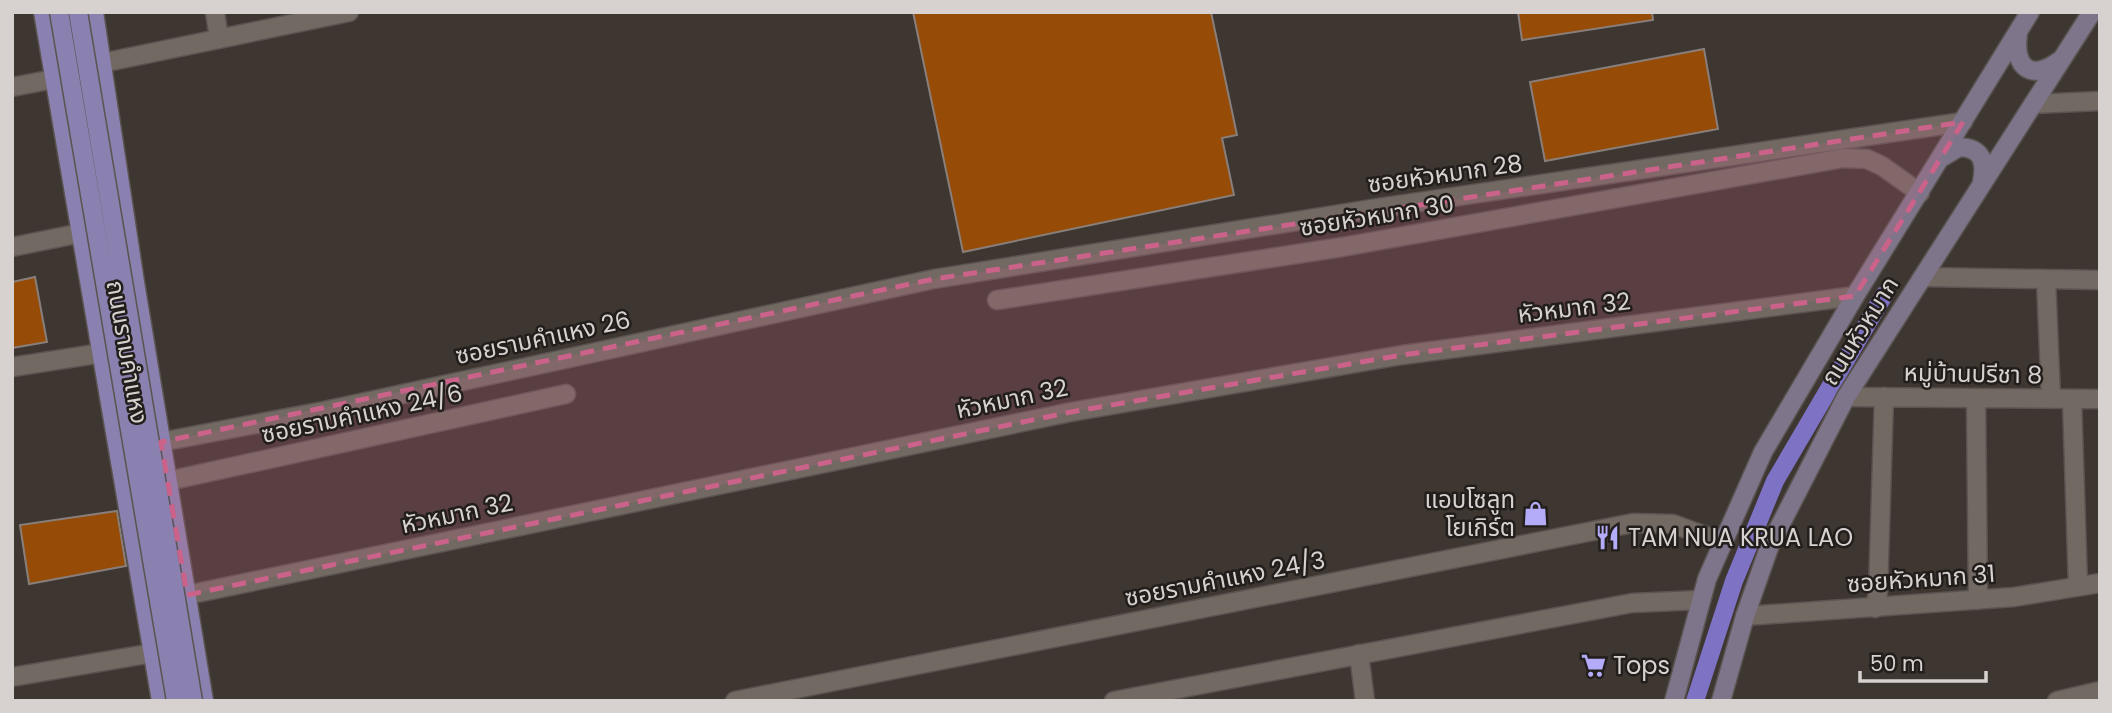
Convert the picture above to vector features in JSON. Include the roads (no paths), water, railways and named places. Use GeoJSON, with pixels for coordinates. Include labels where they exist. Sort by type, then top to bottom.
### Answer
{"type":"FeatureCollection","features":[{"type":"Feature","properties":{"kind":"main road","name":"ถนนรามคำแหง"},"geometry":{"type":"LineString","coordinates":[[43,12],[161,701]]}},
{"type":"Feature","properties":{"kind":"main road","name":"ถนนรามคำแหง"},"geometry":{"type":"LineString","coordinates":[[59,12],[176,701]]}},
{"type":"Feature","properties":{"kind":"main road","name":"ถนนรามคำแหง"},"geometry":{"type":"LineString","coordinates":[[78,12],[193,701]]}},
{"type":"Feature","properties":{"kind":"main road","name":"ถนนรามคำแหง"},"geometry":{"type":"LineString","coordinates":[[94,12],[204,701]]}},
{"type":"Feature","properties":{"kind":"main road","name":"ถนนหัวหมาก"},"geometry":{"type":"LineString","coordinates":[[1674,701],[1700,600],[1722,542],[1763,452],[1855,296],[2030,12]]}},
{"type":"Feature","properties":{"kind":"main road","name":"ถนนหัวหมาก"},"geometry":{"type":"LineString","coordinates":[[1721,701],[1745,616],[1770,545],[1846,397],[2092,12]]}},
{"type":"Feature","properties":{"kind":"main road"},"geometry":{"type":"LineString","coordinates":[[2018,31],[2018,56],[2029,69],[2046,71],[2062,59]]}},
{"type":"Feature","properties":{"kind":"main road"},"geometry":{"type":"LineString","coordinates":[[1941,158],[1959,147],[1976,150],[1983,157],[1985,164],[1981,186]]}},
{"type":"Feature","properties":{"kind":"main road"},"geometry":{"type":"LineString","coordinates":[[92,291],[135,282]]}},
{"type":"Feature","properties":{"kind":"main road"},"geometry":{"type":"LineString","coordinates":[[119,448],[162,442]]}},
{"type":"Feature","properties":{"kind":"main road"},"geometry":{"type":"LineString","coordinates":[[126,488],[168,481]]}},
{"type":"Feature","properties":{"kind":"street"},"geometry":{"type":"LineString","coordinates":[[215,12],[219,39]]}},
{"type":"Feature","properties":{"kind":"street"},"geometry":{"type":"LineString","coordinates":[[102,63],[344,13]]}},
{"type":"Feature","properties":{"kind":"street"},"geometry":{"type":"LineString","coordinates":[[12,87],[54,79]]}},
{"type":"Feature","properties":{"kind":"street"},"geometry":{"type":"LineString","coordinates":[[2033,104],[2100,101]]}},
{"type":"Feature","properties":{"kind":"street","name":"ซอยหัวหมาก 28"},"geometry":{"type":"LineString","coordinates":[[934,279],[1378,208],[1963,122]]}},
{"type":"Feature","properties":{"kind":"street","name":"ซอยหัวหมาก 30"},"geometry":{"type":"LineString","coordinates":[[997,300],[1342,247],[1843,158],[1867,159],[1920,192]]}},
{"type":"Feature","properties":{"kind":"street"},"geometry":{"type":"LineString","coordinates":[[12,247],[81,233]]}},
{"type":"Feature","properties":{"kind":"street"},"geometry":{"type":"LineString","coordinates":[[1923,277],[2100,280]]}},
{"type":"Feature","properties":{"kind":"street","name":"ซอยรามคำแหง 26"},"geometry":{"type":"LineString","coordinates":[[162,442],[337,408],[934,279]]}},
{"type":"Feature","properties":{"kind":"street"},"geometry":{"type":"LineString","coordinates":[[2046,279],[2051,399]]}},
{"type":"Feature","properties":{"kind":"street","name":"หัวหมาก 32"},"geometry":{"type":"LineString","coordinates":[[187,595],[1071,412],[1402,355],[1855,296]]}},
{"type":"Feature","properties":{"kind":"street"},"geometry":{"type":"LineString","coordinates":[[12,368],[102,353]]}},
{"type":"Feature","properties":{"kind":"street","name":"ซอยรามคำแหง 24/6"},"geometry":{"type":"LineString","coordinates":[[168,481],[566,394]]}},
{"type":"Feature","properties":{"kind":"street","name":"หมู่บ้านปรีชา 8"},"geometry":{"type":"LineString","coordinates":[[1846,397],[2100,399]]}},
{"type":"Feature","properties":{"kind":"street"},"geometry":{"type":"LineString","coordinates":[[1875,608],[1878,592],[1884,397]]}},
{"type":"Feature","properties":{"kind":"street"},"geometry":{"type":"LineString","coordinates":[[1976,398],[1978,600]]}},
{"type":"Feature","properties":{"kind":"street"},"geometry":{"type":"LineString","coordinates":[[2072,400],[2078,586]]}},
{"type":"Feature","properties":{"kind":"street","name":"ซอยรามคำแหง 24/3"},"geometry":{"type":"LineString","coordinates":[[735,701],[1633,523],[1672,524],[1722,542]]}},
{"type":"Feature","properties":{"kind":"street","name":"ซอยหัวหมาก 31"},"geometry":{"type":"LineString","coordinates":[[1745,616],[2014,597],[2100,583]]}},
{"type":"Feature","properties":{"kind":"street"},"geometry":{"type":"LineString","coordinates":[[1114,701],[1632,603],[1700,600]]}},
{"type":"Feature","properties":{"kind":"street"},"geometry":{"type":"LineString","coordinates":[[12,677],[153,653]]}},
{"type":"Feature","properties":{"kind":"street"},"geometry":{"type":"LineString","coordinates":[[1359,654],[1365,701]]}},
{"type":"Feature","properties":{"kind":"street"},"geometry":{"type":"LineString","coordinates":[[2057,701],[2100,691]]}},
{"type":"Feature","properties":{"kind":"waterway"},"geometry":{"type":"LineString","coordinates":[[1695,701],[1734,581],[1775,481],[1884,295]]}},
{"type":"Feature","properties":{"kind":"place","name":"แอบโซลูท โยเกิร์ต"},"geometry":{"type":"Point","coordinates":[1535,514]}},
{"type":"Feature","properties":{"kind":"place","name":"TAM NUA KRUA LAO"},"geometry":{"type":"Point","coordinates":[1608,538]}},
{"type":"Feature","properties":{"kind":"place","name":"Tops"},"geometry":{"type":"Point","coordinates":[1593,666]}}]}
